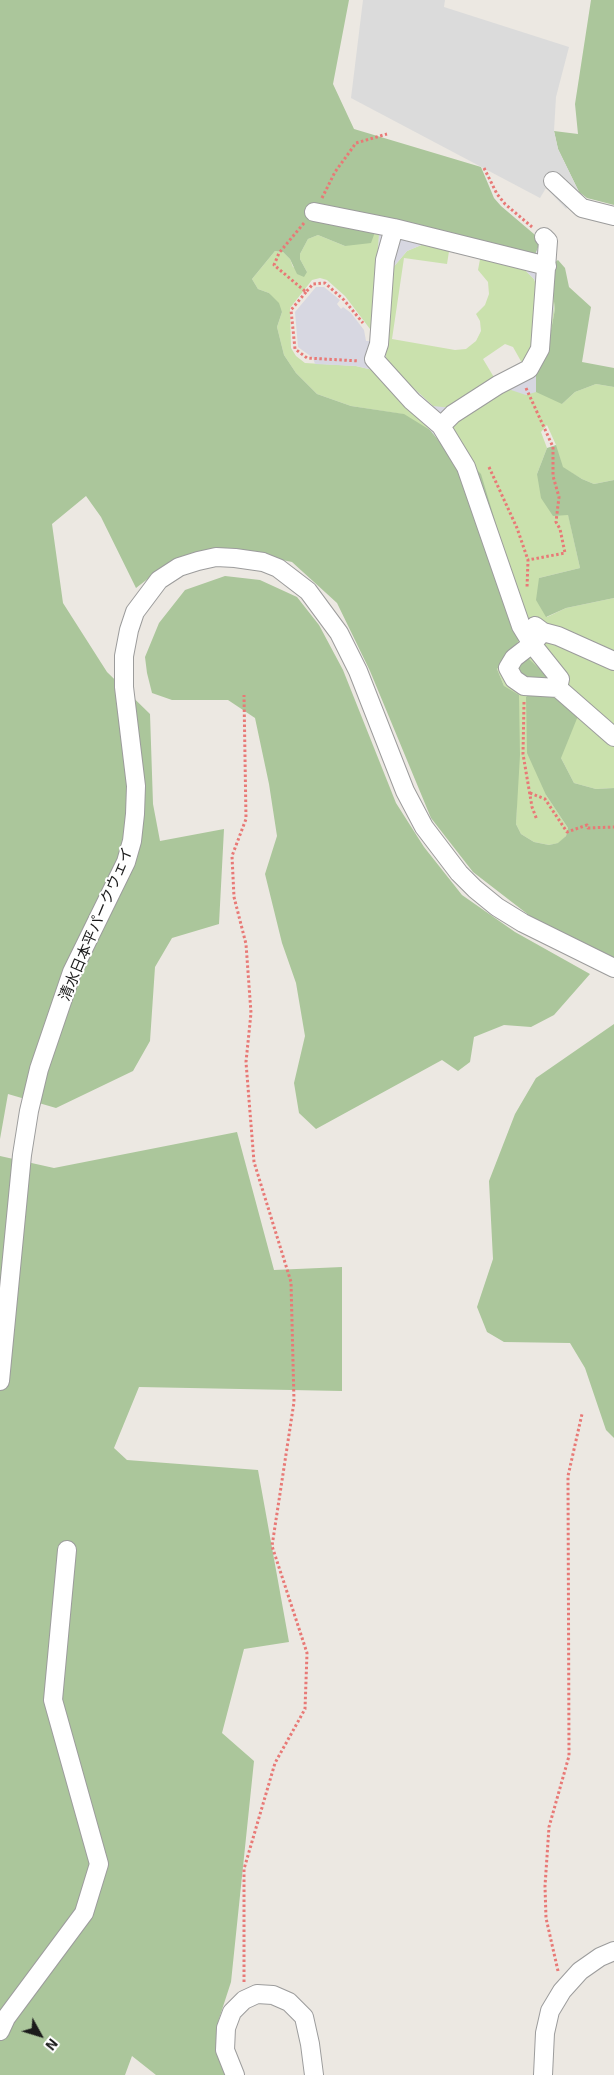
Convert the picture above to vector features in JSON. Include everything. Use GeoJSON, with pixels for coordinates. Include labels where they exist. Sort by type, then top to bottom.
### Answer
{"type":"FeatureCollection","features":[{"type":"Feature","properties":{"kind":"street"},"geometry":{"type":"LineString","coordinates":[[553,181],[582,208],[614,216]]}},
{"type":"Feature","properties":{"kind":"street"},"geometry":{"type":"LineString","coordinates":[[314,212],[394,228],[546,266]]}},
{"type":"Feature","properties":{"kind":"street"},"geometry":{"type":"LineString","coordinates":[[394,228],[386,260],[379,344],[374,359],[412,401],[441,426],[470,476],[521,626],[535,633],[558,636],[614,661]]}},
{"type":"Feature","properties":{"kind":"street"},"geometry":{"type":"LineString","coordinates":[[441,426],[453,414],[498,385],[529,370],[540,349],[548,241],[544,237]]}},
{"type":"Feature","properties":{"kind":"street","name":"清水日本平パークウェイ"},"geometry":{"type":"LineString","coordinates":[[0,1381],[22,1155],[39,1070],[72,972],[126,862],[132,842],[136,814],[136,786],[124,656],[135,612],[159,580],[179,567],[216,557],[235,558],[263,562],[278,568],[308,591],[339,633],[358,671],[405,791],[424,827],[459,873],[475,889],[523,923],[614,968]]}},
{"type":"Feature","properties":{"kind":"street"},"geometry":{"type":"LineString","coordinates":[[535,633],[508,668],[514,679],[524,686],[558,688],[614,737]]}},
{"type":"Feature","properties":{"kind":"street"},"geometry":{"type":"LineString","coordinates":[[535,633],[560,679],[558,688]]}},
{"type":"Feature","properties":{"kind":"street"},"geometry":{"type":"LineString","coordinates":[[0,2031],[6,2018],[84,1913],[99,1864],[53,1700],[67,1550]]}},
{"type":"Feature","properties":{"kind":"street"},"geometry":{"type":"LineString","coordinates":[[543,2075],[545,2034],[550,2011],[562,1992],[580,1971],[600,1957],[614,1951]]}},
{"type":"Feature","properties":{"kind":"street"},"geometry":{"type":"LineString","coordinates":[[235,2075],[225,2050],[226,2028],[232,2012],[244,2000],[257,1994],[273,1995],[289,2002],[304,2017],[314,2075]]}},
{"type":"Feature","properties":{"kind":"path"},"geometry":{"type":"LineString","coordinates":[[306,292],[274,264],[279,253],[314,212],[335,172],[356,142],[387,134]]}},
{"type":"Feature","properties":{"kind":"path"},"geometry":{"type":"LineString","coordinates":[[484,168],[504,204],[544,237]]}},
{"type":"Feature","properties":{"kind":"path"},"geometry":{"type":"LineString","coordinates":[[367,328],[344,300],[325,283],[313,284],[291,310],[295,349],[306,358],[356,362],[374,359]]}},
{"type":"Feature","properties":{"kind":"path"},"geometry":{"type":"LineString","coordinates":[[489,467],[517,528],[528,560],[565,553],[560,529],[556,522],[559,497],[553,476],[553,447],[530,394],[517,375]]}},
{"type":"Feature","properties":{"kind":"path"},"geometry":{"type":"LineString","coordinates":[[524,686],[523,754],[532,807],[537,820]]}},
{"type":"Feature","properties":{"kind":"path"},"geometry":{"type":"LineString","coordinates":[[244,695],[246,819],[232,856],[234,897],[246,944],[251,1013],[246,1062],[254,1162],[291,1282],[294,1402],[272,1546],[306,1653],[305,1709],[275,1763],[244,1869],[244,2000]]}},
{"type":"Feature","properties":{"kind":"path"},"geometry":{"type":"LineString","coordinates":[[530,793],[546,799],[567,832],[587,824],[588,828],[614,827]]}},
{"type":"Feature","properties":{"kind":"path"},"geometry":{"type":"LineString","coordinates":[[562,1992],[546,1918],[545,1886],[549,1827],[569,1756],[568,1476],[582,1414]]}},
{"type":"Feature","properties":{"kind":"green space"},"geometry":{"type":"Polygon","coordinates":[[[0,0],[349,0],[333,84],[354,129],[481,167],[494,198],[541,240],[535,255],[375,232],[371,243],[345,246],[318,235],[308,239],[300,254],[300,259],[307,272],[304,277],[297,274],[290,259],[283,252],[275,251],[252,279],[258,289],[269,293],[279,303],[282,312],[277,327],[284,355],[296,373],[317,394],[351,406],[404,414],[430,430],[453,458],[472,465],[481,474],[526,624],[514,650],[497,669],[504,686],[519,695],[520,755],[516,824],[521,834],[534,842],[549,845],[558,843],[566,836],[568,828],[546,795],[527,753],[526,697],[532,692],[552,696],[578,716],[561,758],[574,783],[596,789],[614,788],[614,958],[530,916],[473,872],[431,818],[370,671],[337,603],[292,562],[258,555],[202,552],[172,560],[136,588],[101,517],[86,496],[52,524],[63,603],[107,672],[150,714],[153,804],[160,841],[224,829],[219,924],[172,938],[155,967],[150,1041],[133,1071],[56,1108],[8,1094],[0,1139],[0,0]]]}},
{"type":"Feature","properties":{"kind":"green space"},"geometry":{"type":"Polygon","coordinates":[[[591,0],[614,0],[614,205],[587,198],[579,192],[558,149],[554,131],[578,134],[575,104],[591,0]]]}},
{"type":"Feature","properties":{"kind":"green space"},"geometry":{"type":"Polygon","coordinates":[[[375,227],[379,234],[374,341],[370,329],[345,296],[327,280],[320,278],[312,280],[290,308],[291,348],[296,356],[305,363],[356,366],[373,370],[433,406],[387,364],[384,344],[391,270],[407,251],[431,241],[450,245],[447,264],[404,258],[392,339],[455,350],[466,349],[476,341],[481,331],[480,321],[476,314],[485,305],[489,294],[488,282],[478,270],[481,254],[517,262],[534,279],[538,290],[552,287],[555,309],[547,352],[562,404],[575,392],[596,384],[614,387],[614,480],[594,484],[553,462],[556,445],[547,425],[541,432],[547,448],[537,474],[568,514],[580,568],[539,578],[547,617],[566,608],[614,598],[614,788],[596,789],[574,783],[561,758],[546,795],[568,828],[566,836],[559,843],[549,845],[534,842],[521,834],[516,824],[517,798],[504,686],[497,669],[514,650],[461,469],[402,414],[351,406],[317,394],[296,373],[284,355],[277,327],[282,312],[269,293],[258,289],[252,279],[275,251],[283,252],[290,259],[293,267],[307,272],[300,259],[300,254],[308,239],[318,235],[345,246],[375,227]],[[505,344],[483,359],[495,379],[522,363],[513,347],[505,344]]]}},
{"type":"Feature","properties":{"kind":"green space"},"geometry":{"type":"Polygon","coordinates":[[[558,260],[565,268],[569,287],[591,307],[582,362],[614,368],[614,387],[596,384],[575,392],[562,404],[536,392],[536,375],[547,352],[555,309],[552,287],[554,263],[558,260]]]}},
{"type":"Feature","properties":{"kind":"green space"},"geometry":{"type":"Polygon","coordinates":[[[556,445],[563,467],[582,479],[594,484],[614,480],[614,598],[566,608],[546,617],[536,600],[539,578],[580,568],[568,515],[553,516],[541,498],[537,474],[547,448],[556,445]]]}},
{"type":"Feature","properties":{"kind":"green space"},"geometry":{"type":"Polygon","coordinates":[[[225,576],[260,580],[297,597],[319,625],[343,670],[396,803],[424,847],[462,895],[515,932],[590,974],[554,1015],[531,1027],[504,1025],[474,1037],[470,1062],[458,1071],[442,1060],[316,1129],[299,1113],[294,1083],[305,1036],[296,983],[282,943],[265,874],[277,836],[269,784],[255,718],[228,700],[172,700],[152,693],[147,673],[145,657],[159,623],[185,590],[225,576]]]}},
{"type":"Feature","properties":{"kind":"green space"},"geometry":{"type":"Polygon","coordinates":[[[523,658],[528,658],[554,683],[527,680],[518,674],[518,663],[523,658]]]}},
{"type":"Feature","properties":{"kind":"green space"},"geometry":{"type":"Polygon","coordinates":[[[614,1024],[614,1438],[606,1430],[585,1368],[570,1343],[504,1342],[487,1332],[477,1307],[493,1259],[489,1181],[515,1114],[536,1078],[614,1024]]]}},
{"type":"Feature","properties":{"kind":"green space"},"geometry":{"type":"Polygon","coordinates":[[[237,1132],[274,1270],[342,1267],[342,1391],[139,1387],[114,1448],[127,1460],[258,1470],[289,1642],[244,1649],[222,1733],[254,1761],[231,1982],[218,2022],[225,2075],[156,2075],[132,2056],[125,2075],[0,2075],[0,1156],[54,1168],[237,1132]]]}},
{"type":"Feature","properties":{"kind":"shaded area"},"geometry":{"type":"Polygon","coordinates":[[[363,0],[445,0],[444,7],[569,47],[556,97],[554,131],[558,149],[579,192],[566,209],[546,188],[540,198],[351,98],[363,0]]]}},
{"type":"Feature","properties":{"kind":"shaded area"},"geometry":{"type":"Polygon","coordinates":[[[379,234],[535,255],[541,240],[554,308],[547,352],[536,375],[536,392],[526,395],[511,390],[501,391],[454,421],[452,434],[453,458],[430,430],[373,370],[356,366],[315,364],[313,358],[298,347],[295,312],[316,287],[324,287],[340,300],[337,304],[341,309],[343,307],[351,313],[364,330],[366,341],[374,341],[379,234]],[[431,241],[407,251],[391,270],[384,344],[387,364],[433,406],[452,408],[522,364],[534,346],[538,290],[534,279],[517,262],[431,241]]]}}]}
